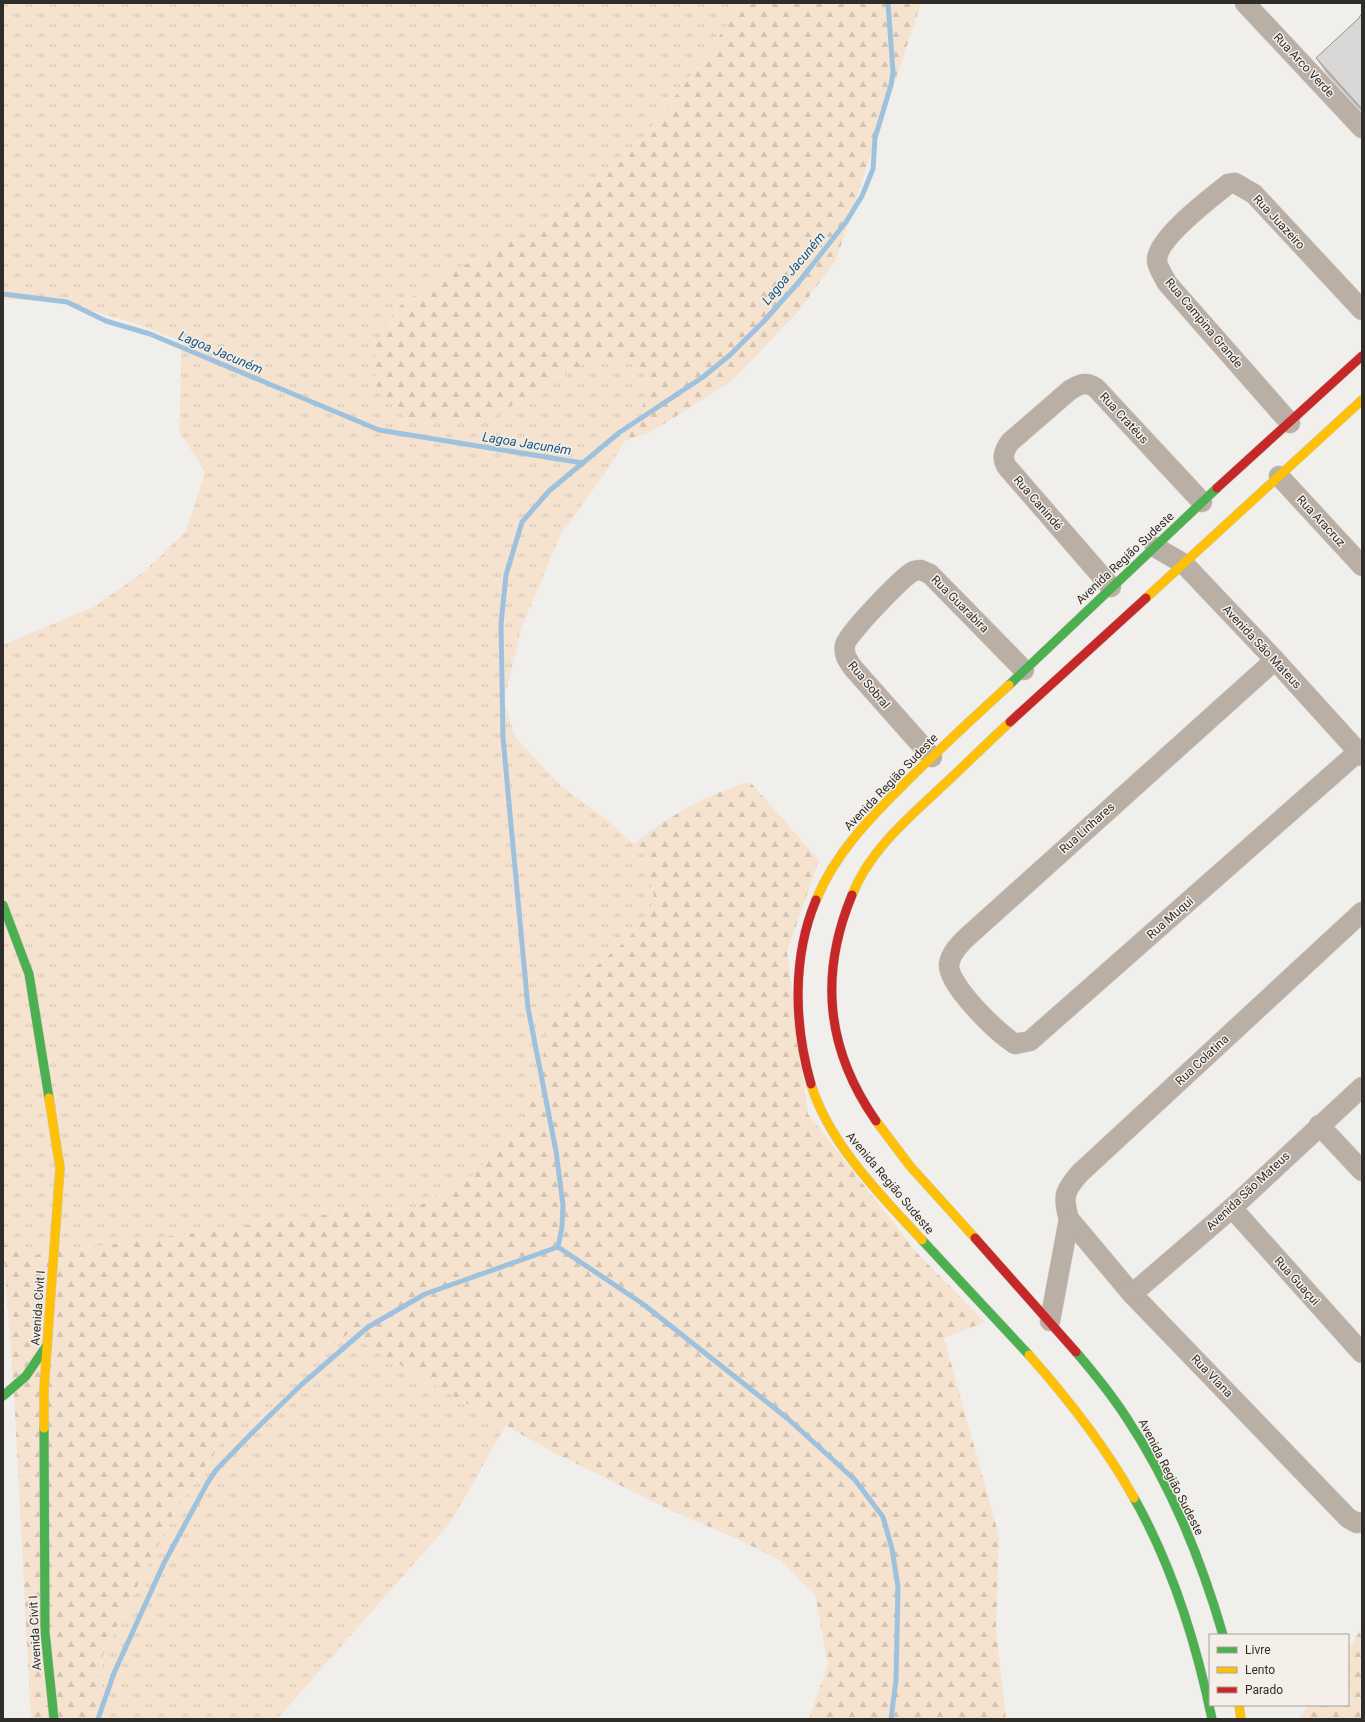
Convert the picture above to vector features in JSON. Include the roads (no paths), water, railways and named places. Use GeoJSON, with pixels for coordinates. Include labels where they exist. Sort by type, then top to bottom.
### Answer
{"type":"FeatureCollection","features":[{"type":"Feature","properties":{"kind":"street","name":"Rua Arco Verde"},"geometry":{"type":"LineString","coordinates":[[1246,3],[1317,68],[1362,128]]}},
{"type":"Feature","properties":{"kind":"street","name":"Rua Juazeiro"},"geometry":{"type":"LineString","coordinates":[[1185,218],[1228,184],[1235,183],[1244,187],[1254,194],[1362,310]]}},
{"type":"Feature","properties":{"kind":"street","name":"Rua Campina Grande"},"geometry":{"type":"LineString","coordinates":[[1185,218],[1159,251],[1157,261],[1160,270],[1167,282],[1290,423]]}},
{"type":"Feature","properties":{"kind":"street","name":"Avenida Região Sudeste"},"geometry":{"type":"LineString","coordinates":[[1212,1719],[1194,1644],[1181,1602],[1160,1549],[1134,1499],[1103,1447],[1071,1404],[894,1210],[852,1159],[830,1129],[817,1102],[806,1069],[799,1021],[797,985],[801,950],[811,913],[831,869],[850,842],[882,806],[932,756],[1009,688],[1024,670],[1111,587],[1362,356]]}},
{"type":"Feature","properties":{"kind":"street","name":"Rua Cratéus"},"geometry":{"type":"LineString","coordinates":[[1036,418],[1070,390],[1084,383],[1091,384],[1202,502]]}},
{"type":"Feature","properties":{"kind":"street","name":"Avenida Região Sudeste"},"geometry":{"type":"LineString","coordinates":[[1223,1634],[1204,1575],[1184,1528],[1154,1466],[1126,1417],[1099,1380],[1050,1321],[913,1169],[869,1110],[854,1084],[834,1028],[831,995],[834,954],[853,892],[869,862],[895,831],[1023,705],[1184,564],[1226,523],[1362,400]]}},
{"type":"Feature","properties":{"kind":"street","name":"Rua Canindé"},"geometry":{"type":"LineString","coordinates":[[1036,418],[1010,442],[1004,453],[1004,462],[1111,587]]}},
{"type":"Feature","properties":{"kind":"street","name":"Rua Aracruz"},"geometry":{"type":"LineString","coordinates":[[1279,476],[1362,566]]}},
{"type":"Feature","properties":{"kind":"street","name":"Avenida São Mateus"},"geometry":{"type":"LineString","coordinates":[[1155,547],[1184,564],[1275,660],[1360,754]]}},
{"type":"Feature","properties":{"kind":"street","name":"Rua Guarabira"},"geometry":{"type":"LineString","coordinates":[[873,610],[912,572],[917,570],[926,571],[938,581],[1024,670]]}},
{"type":"Feature","properties":{"kind":"street","name":"Rua Sobral"},"geometry":{"type":"LineString","coordinates":[[873,610],[848,638],[845,651],[847,658],[853,668],[932,756]]}},
{"type":"Feature","properties":{"kind":"street","name":"Rua Linhares"},"geometry":{"type":"LineString","coordinates":[[978,1012],[954,981],[950,973],[949,965],[951,956],[957,948],[972,932],[1275,660]]}},
{"type":"Feature","properties":{"kind":"street","name":"Rua Muqui"},"geometry":{"type":"LineString","coordinates":[[978,1012],[1008,1040],[1015,1044],[1030,1041],[1360,754]]}},
{"type":"Feature","properties":{"kind":"street","name":"Avenida Civit I"},"geometry":{"type":"LineString","coordinates":[[3,905],[29,974],[60,1168],[44,1388],[45,1632],[54,1719]]}},
{"type":"Feature","properties":{"kind":"street","name":"Rua Colatina"},"geometry":{"type":"LineString","coordinates":[[1069,1219],[1064,1205],[1065,1194],[1080,1173],[1362,912]]}},
{"type":"Feature","properties":{"kind":"street","name":"Avenida São Mateus"},"geometry":{"type":"LineString","coordinates":[[1132,1294],[1232,1208],[1319,1125],[1362,1087]]}},
{"type":"Feature","properties":{"kind":"street"},"geometry":{"type":"LineString","coordinates":[[1319,1125],[1362,1171]]}},
{"type":"Feature","properties":{"kind":"street","name":"Rua Guaçui"},"geometry":{"type":"LineString","coordinates":[[1232,1208],[1362,1354]]}},
{"type":"Feature","properties":{"kind":"street"},"geometry":{"type":"LineString","coordinates":[[1050,1321],[1069,1219]]}},
{"type":"Feature","properties":{"kind":"street","name":"Rua Viana"},"geometry":{"type":"LineString","coordinates":[[1069,1219],[1132,1294],[1348,1518],[1357,1523],[1362,1522]]}},
{"type":"Feature","properties":{"kind":"street"},"geometry":{"type":"LineString","coordinates":[[3,1396],[26,1376],[48,1345]]}},
{"type":"Feature","properties":{"kind":"street"},"geometry":{"type":"LineString","coordinates":[[1239,1706],[1241,1719]]}},
{"type":"Feature","properties":{"kind":"waterway"},"geometry":{"type":"LineString","coordinates":[[558,1247],[562,1227],[563,1205],[556,1151],[528,1008],[503,738],[501,624],[506,575],[522,522],[549,491],[620,432],[703,377],[730,355],[764,321],[798,283],[846,222],[862,196],[873,169],[875,138],[891,85],[893,72],[888,3]]}},
{"type":"Feature","properties":{"kind":"waterway","name":"Lagoa Jacuném"},"geometry":{"type":"LineString","coordinates":[[3,294],[67,302],[106,321],[150,334],[379,430],[583,463]]}},
{"type":"Feature","properties":{"kind":"waterway"},"geometry":{"type":"LineString","coordinates":[[558,1247],[643,1304],[787,1418],[855,1480],[883,1517],[892,1549],[898,1587],[896,1680],[891,1719]]}},
{"type":"Feature","properties":{"kind":"waterway"},"geometry":{"type":"LineString","coordinates":[[98,1719],[114,1673],[164,1563],[216,1470],[250,1435],[301,1385],[368,1327],[425,1294],[558,1247]]}}]}
